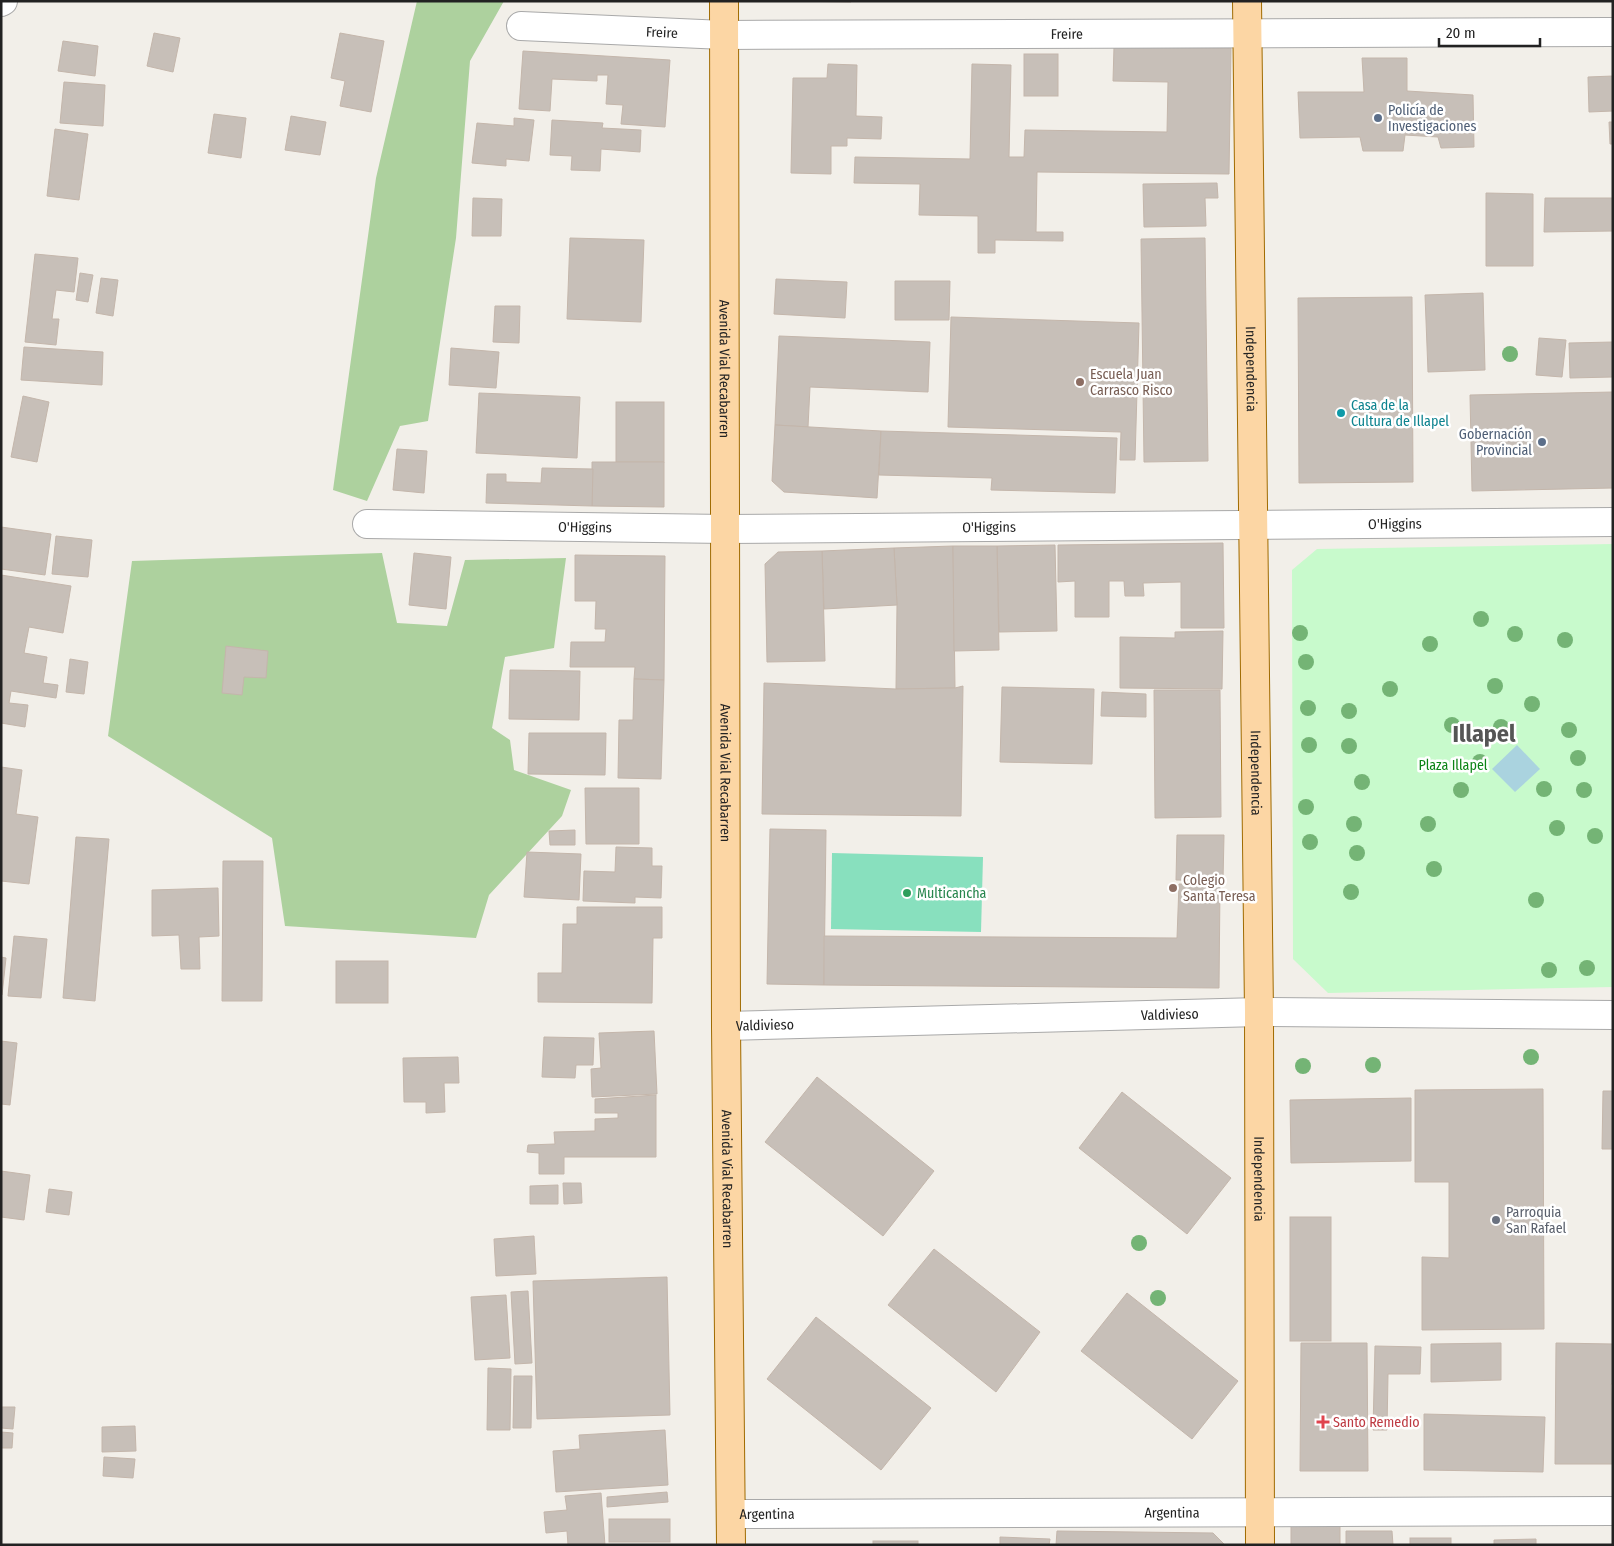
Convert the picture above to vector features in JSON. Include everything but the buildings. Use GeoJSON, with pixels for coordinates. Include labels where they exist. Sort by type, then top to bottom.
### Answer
{"type":"FeatureCollection","features":[{"type":"Feature","properties":{"kind":"main road","name":"Avenida Vial Recabarren"},"geometry":{"type":"LineString","coordinates":[[724,1],[726,1026],[731,1545]]}},
{"type":"Feature","properties":{"kind":"main road","name":"Independencia"},"geometry":{"type":"LineString","coordinates":[[1246,1],[1259,1012],[1260,1545]]}},
{"type":"Feature","properties":{"kind":"street","name":"Freire"},"geometry":{"type":"LineString","coordinates":[[521,26],[724,35],[1613,32]]}},
{"type":"Feature","properties":{"kind":"street","name":"O'Higgins"},"geometry":{"type":"LineString","coordinates":[[367,524],[726,529],[1613,522]]}},
{"type":"Feature","properties":{"kind":"street","name":"Valdivieso"},"geometry":{"type":"LineString","coordinates":[[726,1026],[1259,1012],[1613,1015]]}},
{"type":"Feature","properties":{"kind":"street","name":"Argentina"},"geometry":{"type":"LineString","coordinates":[[731,1514],[1613,1512]]}},
{"type":"Feature","properties":{"kind":"green space"},"geometry":{"type":"Polygon","coordinates":[[[417,1],[504,1],[470,61],[456,238],[428,421],[400,426],[367,501],[333,490],[376,178],[417,1]]]}},
{"type":"Feature","properties":{"kind":"green space","name":"Plaza Illapel"},"geometry":{"type":"Polygon","coordinates":[[[1613,544],[1613,987],[1328,993],[1293,959],[1292,570],[1317,549],[1613,544]]]}},
{"type":"Feature","properties":{"kind":"green space"},"geometry":{"type":"Polygon","coordinates":[[[382,553],[397,623],[447,626],[465,560],[566,558],[554,648],[505,657],[492,728],[510,740],[514,770],[571,790],[562,816],[489,895],[476,938],[285,926],[272,838],[108,736],[132,561],[382,553]]]}},
{"type":"Feature","properties":{"kind":"green space","name":"Multicancha"},"geometry":{"type":"Polygon","coordinates":[[[832,853],[983,857],[981,932],[831,929],[832,853]]]}},
{"type":"Feature","properties":{"kind":"water"},"geometry":{"type":"Polygon","coordinates":[[[1517,745],[1540,769],[1515,792],[1492,769],[1517,745]]]}},
{"type":"Feature","properties":{"kind":"place","name":"Policía de Investigaciones"},"geometry":{"type":"Point","coordinates":[1378,118]}},
{"type":"Feature","properties":{"kind":"place","name":"Escuela Juan Carrasco Risco"},"geometry":{"type":"Point","coordinates":[1080,382]}},
{"type":"Feature","properties":{"kind":"place","name":"Casa de la Cultura de Illapel"},"geometry":{"type":"Point","coordinates":[1341,413]}},
{"type":"Feature","properties":{"kind":"place","name":"Gobernación Provincial"},"geometry":{"type":"Point","coordinates":[1542,442]}},
{"type":"Feature","properties":{"kind":"place","name":"Colegio Santa Teresa"},"geometry":{"type":"Point","coordinates":[1173,888]}},
{"type":"Feature","properties":{"kind":"place","name":"Multicancha"},"geometry":{"type":"Point","coordinates":[907,893]}},
{"type":"Feature","properties":{"kind":"place","name":"Parroquia San Rafael"},"geometry":{"type":"Point","coordinates":[1496,1220]}},
{"type":"Feature","properties":{"kind":"place","name":"Santo Remedio"},"geometry":{"type":"Point","coordinates":[1323,1422]}},
{"type":"Feature","properties":{"kind":"district","name":"Illapel"},"geometry":{"type":"Point","coordinates":[1484,734]}}]}
